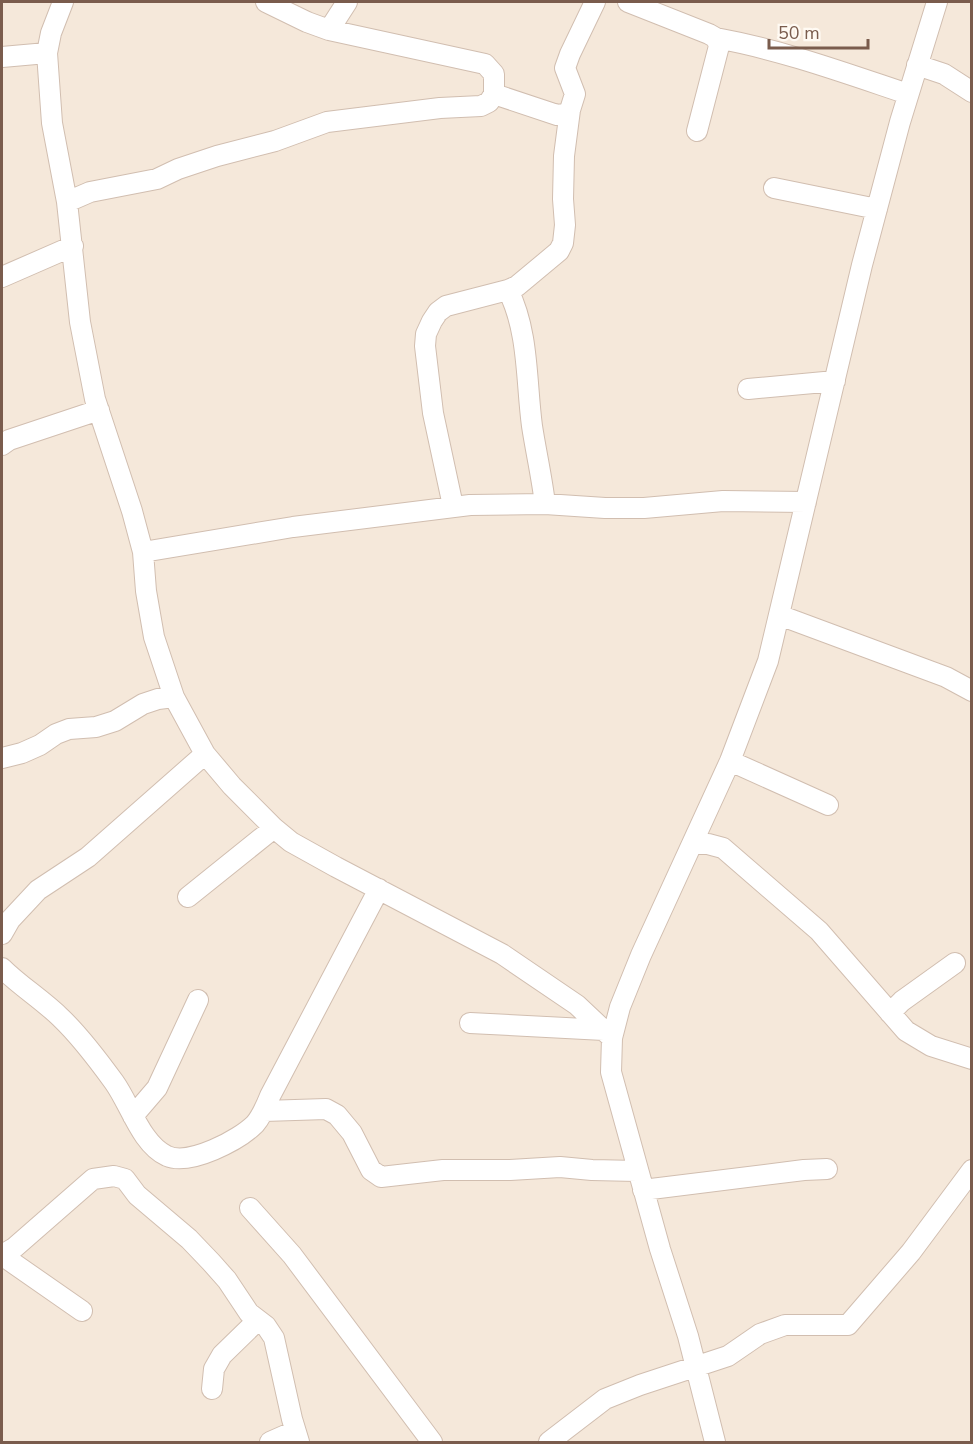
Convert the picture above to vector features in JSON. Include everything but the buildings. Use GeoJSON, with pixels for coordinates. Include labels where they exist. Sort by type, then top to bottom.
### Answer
{"type":"FeatureCollection","features":[{"type":"Feature","properties":{"kind":"street"},"geometry":{"type":"LineString","coordinates":[[63,2],[51,33],[47,53],[52,123],[67,202],[80,321],[99,410],[143,552],[146,591],[154,637],[174,697],[205,754],[232,786],[291,842],[502,954],[577,1005],[608,1034]]}},
{"type":"Feature","properties":{"kind":"street"},"geometry":{"type":"LineString","coordinates":[[67,202],[90,192],[157,179],[178,169],[275,141],[327,122],[440,108],[481,106],[489,102],[494,94],[494,74],[485,64],[329,30],[266,2]]}},
{"type":"Feature","properties":{"kind":"street"},"geometry":{"type":"LineString","coordinates":[[329,30],[347,2]]}},
{"type":"Feature","properties":{"kind":"street"},"geometry":{"type":"LineString","coordinates":[[453,506],[433,413],[425,346],[426,334],[438,312],[446,306],[508,291],[559,251],[565,225],[564,156],[570,110],[575,94],[566,73],[566,62],[595,2]]}},
{"type":"Feature","properties":{"kind":"street"},"geometry":{"type":"LineString","coordinates":[[628,2],[716,38],[754,45],[789,55],[908,94]]}},
{"type":"Feature","properties":{"kind":"street"},"geometry":{"type":"LineString","coordinates":[[715,1443],[611,1072],[608,1034],[641,955],[730,761],[768,661],[877,209],[908,94],[937,2]]}},
{"type":"Feature","properties":{"kind":"street"},"geometry":{"type":"LineString","coordinates":[[698,131],[719,46],[716,38]]}},
{"type":"Feature","properties":{"kind":"street"},"geometry":{"type":"LineString","coordinates":[[2,57],[47,53]]}},
{"type":"Feature","properties":{"kind":"street"},"geometry":{"type":"LineString","coordinates":[[917,65],[944,74],[972,92]]}},
{"type":"Feature","properties":{"kind":"street"},"geometry":{"type":"LineString","coordinates":[[494,94],[556,115],[565,114],[570,110]]}},
{"type":"Feature","properties":{"kind":"street"},"geometry":{"type":"LineString","coordinates":[[774,188],[877,209]]}},
{"type":"Feature","properties":{"kind":"street"},"geometry":{"type":"LineString","coordinates":[[2,277],[73,246]]}},
{"type":"Feature","properties":{"kind":"street"},"geometry":{"type":"LineString","coordinates":[[508,291],[514,303],[525,354],[532,426],[545,504]]}},
{"type":"Feature","properties":{"kind":"street"},"geometry":{"type":"LineString","coordinates":[[748,389],[835,381]]}},
{"type":"Feature","properties":{"kind":"street"},"geometry":{"type":"LineString","coordinates":[[2,446],[9,440],[99,410]]}},
{"type":"Feature","properties":{"kind":"street"},"geometry":{"type":"LineString","coordinates":[[143,552],[293,527],[453,506],[545,504],[634,508],[723,501],[806,502]]}},
{"type":"Feature","properties":{"kind":"street"},"geometry":{"type":"LineString","coordinates":[[779,615],[946,677],[972,691]]}},
{"type":"Feature","properties":{"kind":"street"},"geometry":{"type":"LineString","coordinates":[[2,758],[22,753],[69,729],[96,727],[115,721],[158,699],[174,697]]}},
{"type":"Feature","properties":{"kind":"street"},"geometry":{"type":"LineString","coordinates":[[2,934],[10,920],[38,890],[87,857],[205,754]]}},
{"type":"Feature","properties":{"kind":"street"},"geometry":{"type":"LineString","coordinates":[[730,761],[828,805]]}},
{"type":"Feature","properties":{"kind":"street"},"geometry":{"type":"LineString","coordinates":[[188,897],[274,828]]}},
{"type":"Feature","properties":{"kind":"street"},"geometry":{"type":"LineString","coordinates":[[693,844],[708,844],[723,848],[819,931],[906,1031],[931,1046],[972,1059]]}},
{"type":"Feature","properties":{"kind":"street"},"geometry":{"type":"LineString","coordinates":[[2,968],[62,1019],[85,1045],[116,1085],[143,1133],[155,1147],[168,1156],[190,1158],[219,1147],[239,1135],[254,1124],[264,1111],[379,889]]}},
{"type":"Feature","properties":{"kind":"street"},"geometry":{"type":"LineString","coordinates":[[890,1012],[955,963]]}},
{"type":"Feature","properties":{"kind":"street"},"geometry":{"type":"LineString","coordinates":[[133,1116],[157,1088],[198,1000]]}},
{"type":"Feature","properties":{"kind":"street"},"geometry":{"type":"LineString","coordinates":[[470,1023],[608,1034]]}},
{"type":"Feature","properties":{"kind":"street"},"geometry":{"type":"LineString","coordinates":[[264,1111],[311,1108],[326,1109],[337,1115],[352,1133],[372,1170],[381,1177],[443,1170],[560,1167],[592,1170],[640,1180],[827,1169]]}},
{"type":"Feature","properties":{"kind":"street"},"geometry":{"type":"LineString","coordinates":[[549,1443],[605,1399],[640,1384],[728,1356],[760,1334],[785,1325],[848,1325],[911,1252],[972,1170]]}},
{"type":"Feature","properties":{"kind":"street"},"geometry":{"type":"LineString","coordinates":[[82,1311],[2,1255],[14,1248],[93,1179],[114,1176],[125,1179],[137,1195],[189,1239],[226,1280],[249,1313],[266,1326],[274,1338],[297,1437],[270,1443]]}},
{"type":"Feature","properties":{"kind":"street"},"geometry":{"type":"LineString","coordinates":[[249,1208],[292,1255],[424,1440]]}},
{"type":"Feature","properties":{"kind":"street"},"geometry":{"type":"LineString","coordinates":[[212,1389],[214,1369],[222,1355],[258,1320]]}},
{"type":"Feature","properties":{"kind":"shaded area"},"geometry":{"type":"Polygon","coordinates":[[[2,2],[971,2],[971,1442],[2,1442],[2,2]]]}}]}
